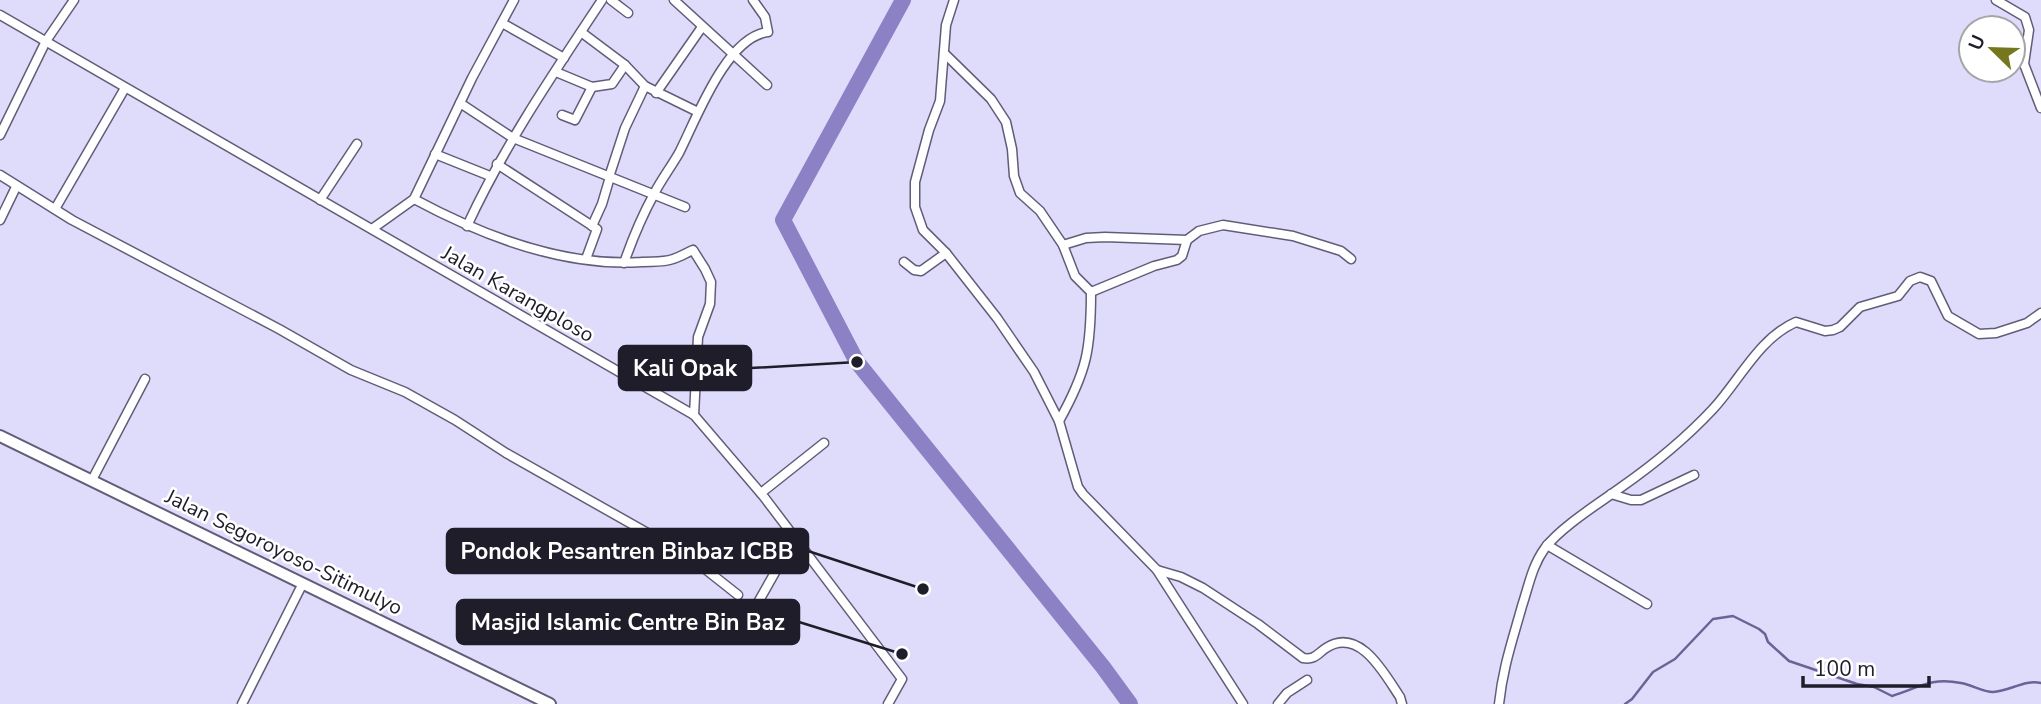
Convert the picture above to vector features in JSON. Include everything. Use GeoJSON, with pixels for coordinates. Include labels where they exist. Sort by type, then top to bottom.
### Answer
{"type":"FeatureCollection","features":[{"type":"Feature","properties":{"kind":"main road","name":"Jalan Segoroyoso-Sitimulyo"},"geometry":{"type":"LineString","coordinates":[[0,436],[545,703]]}},
{"type":"Feature","properties":{"kind":"street"},"geometry":{"type":"LineString","coordinates":[[0,135],[46,41],[74,0]]}},
{"type":"Feature","properties":{"kind":"street"},"geometry":{"type":"LineString","coordinates":[[372,229],[414,199],[514,0]]}},
{"type":"Feature","properties":{"kind":"street"},"geometry":{"type":"LineString","coordinates":[[467,226],[497,164],[602,0]]}},
{"type":"Feature","properties":{"kind":"street"},"geometry":{"type":"LineString","coordinates":[[611,0],[628,13]]}},
{"type":"Feature","properties":{"kind":"street"},"geometry":{"type":"LineString","coordinates":[[674,0],[767,85]]}},
{"type":"Feature","properties":{"kind":"street"},"geometry":{"type":"LineString","coordinates":[[624,263],[654,193],[677,156],[716,77],[733,55],[756,35],[768,32],[765,18],[753,0]]}},
{"type":"Feature","properties":{"kind":"street"},"geometry":{"type":"LineString","coordinates":[[954,0],[946,25],[940,101],[915,182],[915,207],[923,230],[946,253],[997,318],[1034,372],[1059,421],[1078,487],[1157,570],[1243,704]]}},
{"type":"Feature","properties":{"kind":"street"},"geometry":{"type":"LineString","coordinates":[[1996,0],[2025,17],[2029,30],[2024,64],[2041,108]]}},
{"type":"Feature","properties":{"kind":"street","name":"Jalan Karangploso"},"geometry":{"type":"LineString","coordinates":[[0,15],[694,415],[761,493],[902,679],[888,704]]}},
{"type":"Feature","properties":{"kind":"street"},"geometry":{"type":"LineString","coordinates":[[502,23],[564,58]]}},
{"type":"Feature","properties":{"kind":"street"},"geometry":{"type":"LineString","coordinates":[[656,93],[702,27]]}},
{"type":"Feature","properties":{"kind":"street"},"geometry":{"type":"LineString","coordinates":[[581,32],[625,65],[645,86],[698,112]]}},
{"type":"Feature","properties":{"kind":"street"},"geometry":{"type":"LineString","coordinates":[[944,53],[991,99],[1006,122],[1014,176],[1020,192],[1040,211],[1063,245],[1075,276],[1091,292],[1090,344],[1083,372],[1059,421]]}},
{"type":"Feature","properties":{"kind":"street"},"geometry":{"type":"LineString","coordinates":[[556,72],[592,87],[612,84],[625,65]]}},
{"type":"Feature","properties":{"kind":"street"},"geometry":{"type":"LineString","coordinates":[[592,226],[602,204],[625,128],[645,86]]}},
{"type":"Feature","properties":{"kind":"street"},"geometry":{"type":"LineString","coordinates":[[562,115],[575,120],[592,87]]}},
{"type":"Feature","properties":{"kind":"street"},"geometry":{"type":"LineString","coordinates":[[55,209],[125,88]]}},
{"type":"Feature","properties":{"kind":"street"},"geometry":{"type":"LineString","coordinates":[[460,103],[513,138],[685,207]]}},
{"type":"Feature","properties":{"kind":"street"},"geometry":{"type":"LineString","coordinates":[[320,200],[357,144]]}},
{"type":"Feature","properties":{"kind":"street"},"geometry":{"type":"LineString","coordinates":[[435,154],[490,176]]}},
{"type":"Feature","properties":{"kind":"street"},"geometry":{"type":"LineString","coordinates":[[497,164],[597,229],[586,259]]}},
{"type":"Feature","properties":{"kind":"street"},"geometry":{"type":"LineString","coordinates":[[0,175],[55,209],[351,370],[405,393],[455,420],[506,453],[690,557],[738,595]]}},
{"type":"Feature","properties":{"kind":"street"},"geometry":{"type":"LineString","coordinates":[[0,220],[16,187]]}},
{"type":"Feature","properties":{"kind":"street"},"geometry":{"type":"LineString","coordinates":[[414,199],[504,241],[586,259],[624,263],[671,260],[693,250],[710,282],[710,304],[698,337],[694,415]]}},
{"type":"Feature","properties":{"kind":"street"},"geometry":{"type":"LineString","coordinates":[[1091,292],[1154,266],[1177,260],[1182,256],[1187,240],[1199,231],[1223,225],[1293,236],[1341,251],[1351,259]]}},
{"type":"Feature","properties":{"kind":"street"},"geometry":{"type":"LineString","coordinates":[[1063,245],[1086,238],[1105,237],[1187,240]]}},
{"type":"Feature","properties":{"kind":"street"},"geometry":{"type":"LineString","coordinates":[[904,262],[914,270],[921,271],[946,253]]}},
{"type":"Feature","properties":{"kind":"street"},"geometry":{"type":"LineString","coordinates":[[1499,704],[1505,660],[1529,579],[1547,545],[1587,511],[1653,464],[1712,410],[1769,339],[1782,328],[1796,322],[1825,331],[1833,330],[1840,327],[1860,307],[1898,296],[1910,281],[1920,277],[1931,281],[1948,316],[1979,334],[1996,333],[2027,323],[2041,313]]}},
{"type":"Feature","properties":{"kind":"street"},"geometry":{"type":"LineString","coordinates":[[92,481],[145,379]]}},
{"type":"Feature","properties":{"kind":"street"},"geometry":{"type":"LineString","coordinates":[[761,493],[824,443]]}},
{"type":"Feature","properties":{"kind":"street"},"geometry":{"type":"LineString","coordinates":[[1611,494],[1641,500],[1694,475]]}},
{"type":"Feature","properties":{"kind":"street"},"geometry":{"type":"LineString","coordinates":[[739,636],[795,537]]}},
{"type":"Feature","properties":{"kind":"street"},"geometry":{"type":"LineString","coordinates":[[1547,545],[1647,604]]}},
{"type":"Feature","properties":{"kind":"street"},"geometry":{"type":"LineString","coordinates":[[1157,570],[1181,577],[1203,588],[1303,658],[1315,657],[1336,643],[1348,642],[1361,648],[1370,656],[1400,697],[1402,704]]}},
{"type":"Feature","properties":{"kind":"street"},"geometry":{"type":"LineString","coordinates":[[242,704],[303,583]]}},
{"type":"Feature","properties":{"kind":"street"},"geometry":{"type":"LineString","coordinates":[[1278,704],[1285,695],[1307,680]]}},
{"type":"Feature","properties":{"kind":"waterway"},"geometry":{"type":"LineString","coordinates":[[903,0],[783,220],[857,362],[1130,704]]}},
{"type":"Feature","properties":{"kind":"waterway"},"geometry":{"type":"LineString","coordinates":[[1625,704],[1653,672],[1675,659],[1713,619],[1733,616],[1759,629],[1768,642],[1789,661],[1857,684],[1874,687],[1892,696],[1941,681],[1961,683],[1993,692],[2029,683],[2041,683]]}},
{"type":"Feature","properties":{"kind":"place","name":"Kali Opak"},"geometry":{"type":"Point","coordinates":[857,362]}},
{"type":"Feature","properties":{"kind":"place","name":"Pondok Pesantren Binbaz ICBB"},"geometry":{"type":"Point","coordinates":[923,589]}},
{"type":"Feature","properties":{"kind":"place","name":"Masjid Islamic Centre Bin Baz"},"geometry":{"type":"Point","coordinates":[902,654]}}]}
